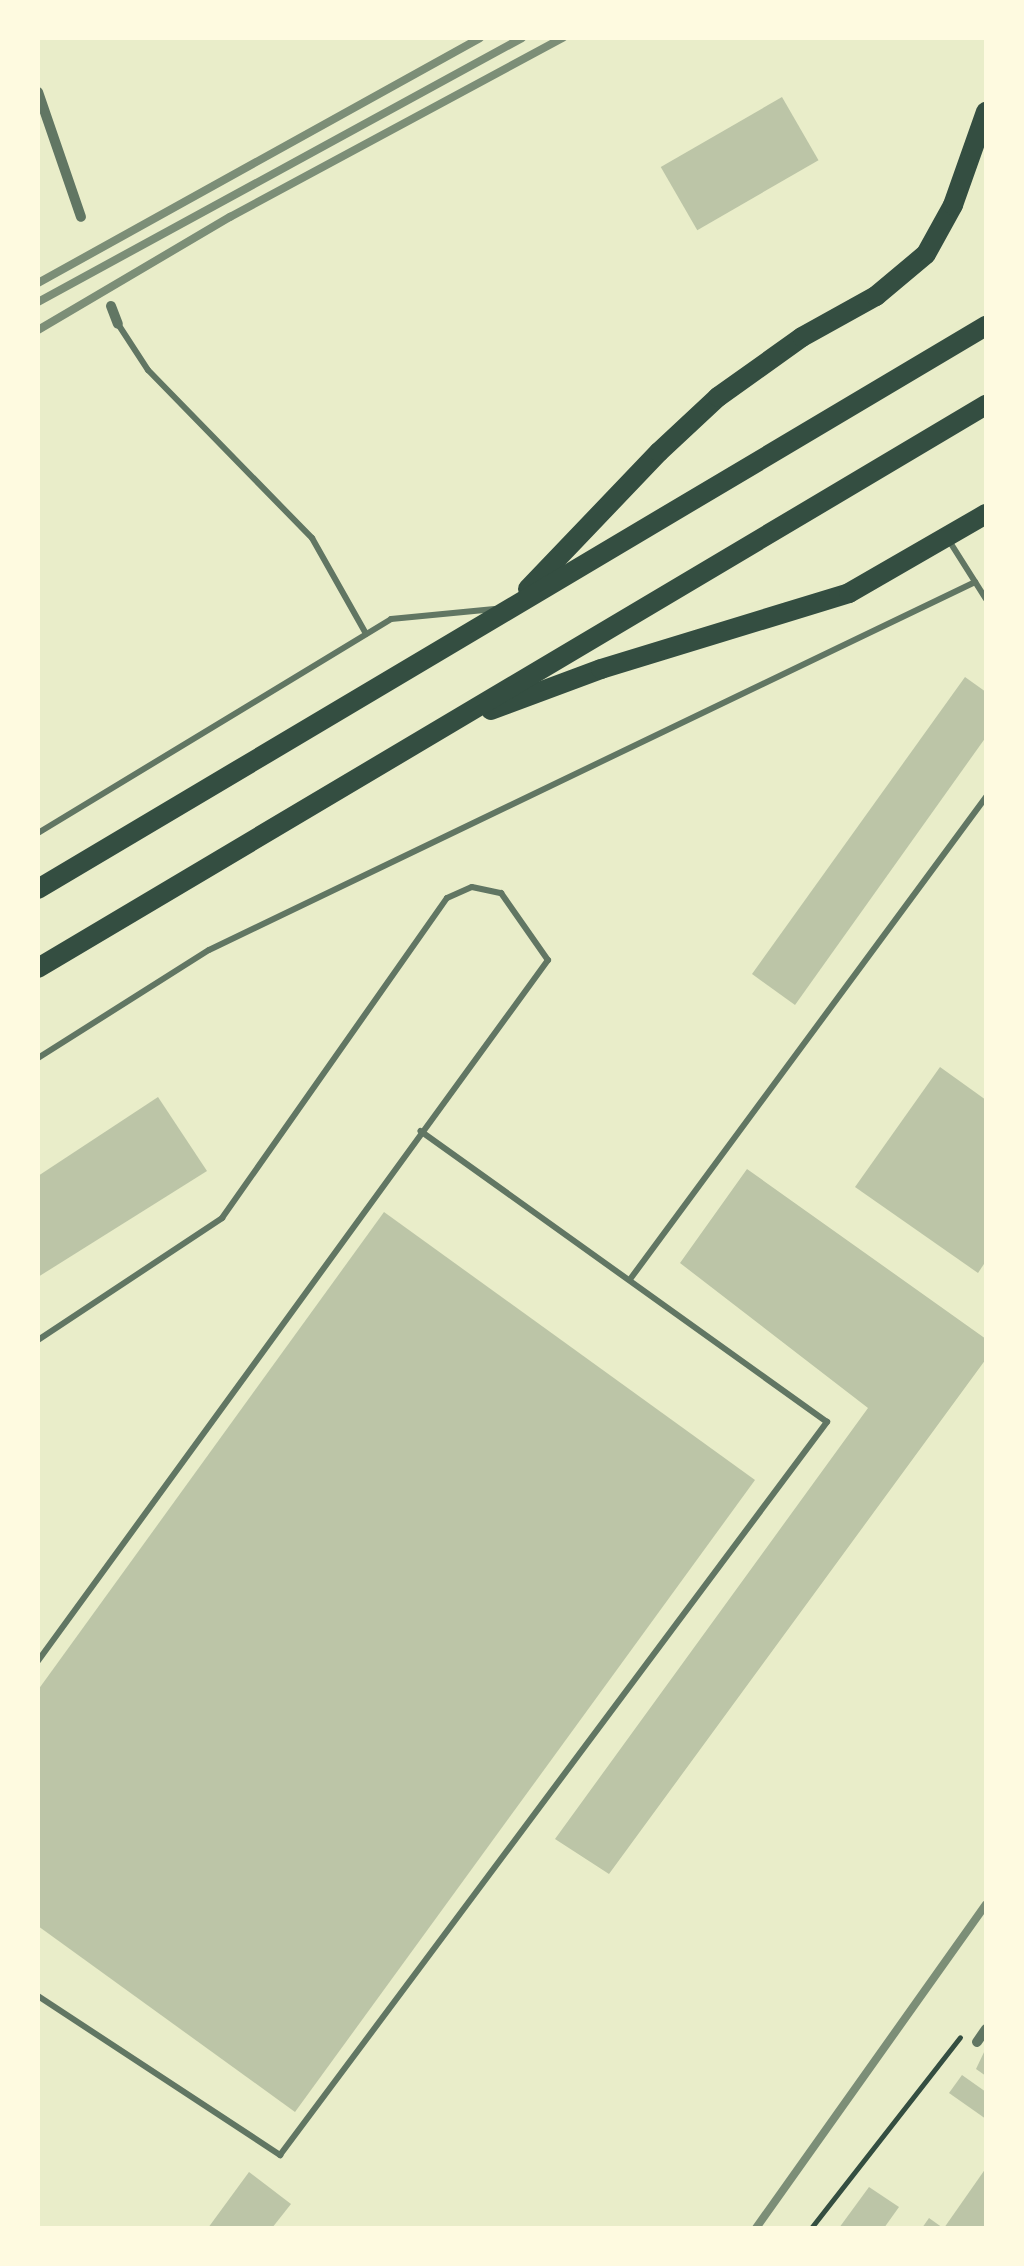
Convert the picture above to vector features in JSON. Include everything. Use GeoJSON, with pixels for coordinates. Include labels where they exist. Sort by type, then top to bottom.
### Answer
{"type":"FeatureCollection","features":[{"type":"Feature","properties":{"kind":"highway"},"geometry":{"type":"LineString","coordinates":[[511,608],[659,452],[718,397],[802,337],[876,296],[926,254],[953,205],[986,112]]}},
{"type":"Feature","properties":{"kind":"highway"},"geometry":{"type":"LineString","coordinates":[[38,889],[986,326]]}},
{"type":"Feature","properties":{"kind":"highway"},"geometry":{"type":"LineString","coordinates":[[38,968],[986,405]]}},
{"type":"Feature","properties":{"kind":"highway"},"geometry":{"type":"LineString","coordinates":[[442,728],[601,669],[849,592],[986,514]]}},
{"type":"Feature","properties":{"kind":"street"},"geometry":{"type":"LineString","coordinates":[[38,92],[81,217]]}},
{"type":"Feature","properties":{"kind":"street"},"geometry":{"type":"LineString","coordinates":[[112,306],[118,324]]}},
{"type":"Feature","properties":{"kind":"street"},"geometry":{"type":"LineString","coordinates":[[977,2042],[986,2029]]}},
{"type":"Feature","properties":{"kind":"lane"},"geometry":{"type":"LineString","coordinates":[[118,324],[148,370],[312,538],[366,634]]}},
{"type":"Feature","properties":{"kind":"lane"},"geometry":{"type":"LineString","coordinates":[[947,538],[986,599]]}},
{"type":"Feature","properties":{"kind":"lane"},"geometry":{"type":"LineString","coordinates":[[38,1058],[209,950],[976,582]]}},
{"type":"Feature","properties":{"kind":"lane"},"geometry":{"type":"LineString","coordinates":[[38,832],[391,619],[511,608]]}},
{"type":"Feature","properties":{"kind":"lane"},"geometry":{"type":"LineString","coordinates":[[631,1278],[986,798]]}},
{"type":"Feature","properties":{"kind":"lane"},"geometry":{"type":"LineString","coordinates":[[38,1340],[222,1218],[447,898],[472,888],[501,894],[548,960],[38,1661]]}},
{"type":"Feature","properties":{"kind":"lane"},"geometry":{"type":"LineString","coordinates":[[38,1996],[280,2155],[827,1422],[421,1130]]}},
{"type":"Feature","properties":{"kind":"path"},"geometry":{"type":"LineString","coordinates":[[812,2228],[958,2036],[977,2042]]}},
{"type":"Feature","properties":{"kind":"building"},"geometry":{"type":"Polygon","coordinates":[[[782,97],[818,160],[697,230],[661,167],[782,97]]]}},
{"type":"Feature","properties":{"kind":"building"},"geometry":{"type":"Polygon","coordinates":[[[965,677],[986,692],[986,737],[795,1005],[752,974],[965,677]]]}},
{"type":"Feature","properties":{"kind":"building"},"geometry":{"type":"Polygon","coordinates":[[[940,1067],[986,1100],[986,1261],[978,1273],[855,1187],[940,1067]]]}},
{"type":"Feature","properties":{"kind":"building"},"geometry":{"type":"Polygon","coordinates":[[[158,1097],[207,1171],[38,1277],[38,1176],[158,1097]]]}},
{"type":"Feature","properties":{"kind":"building"},"geometry":{"type":"Polygon","coordinates":[[[747,1169],[986,1339],[986,1359],[609,1874],[555,1839],[868,1408],[680,1263],[747,1169]]]}},
{"type":"Feature","properties":{"kind":"building"},"geometry":{"type":"Polygon","coordinates":[[[384,1212],[755,1480],[295,2112],[38,1926],[38,1690],[384,1212]]]}},
{"type":"Feature","properties":{"kind":"building"},"geometry":{"type":"Polygon","coordinates":[[[986,2048],[986,2076],[976,2069],[986,2048]]]}},
{"type":"Feature","properties":{"kind":"building"},"geometry":{"type":"Polygon","coordinates":[[[962,2075],[986,2092],[986,2119],[949,2093],[962,2075]]]}},
{"type":"Feature","properties":{"kind":"building"},"geometry":{"type":"Polygon","coordinates":[[[986,2168],[986,2228],[944,2228],[986,2168]]]}},
{"type":"Feature","properties":{"kind":"building"},"geometry":{"type":"Polygon","coordinates":[[[249,2172],[291,2204],[272,2228],[208,2228],[249,2172]]]}},
{"type":"Feature","properties":{"kind":"building"},"geometry":{"type":"Polygon","coordinates":[[[869,2187],[899,2207],[884,2228],[839,2228],[869,2187]]]}},
{"type":"Feature","properties":{"kind":"building"},"geometry":{"type":"Polygon","coordinates":[[[929,2218],[943,2228],[922,2228],[929,2218]]]}},
{"type":"Feature","properties":{"kind":"railway"},"geometry":{"type":"LineString","coordinates":[[38,283],[480,38]]}},
{"type":"Feature","properties":{"kind":"railway"},"geometry":{"type":"LineString","coordinates":[[38,302],[522,38]]}},
{"type":"Feature","properties":{"kind":"railway"},"geometry":{"type":"LineString","coordinates":[[38,330],[230,217],[563,38]]}},
{"type":"Feature","properties":{"kind":"railway"},"geometry":{"type":"LineString","coordinates":[[756,2228],[986,1904]]}}]}
